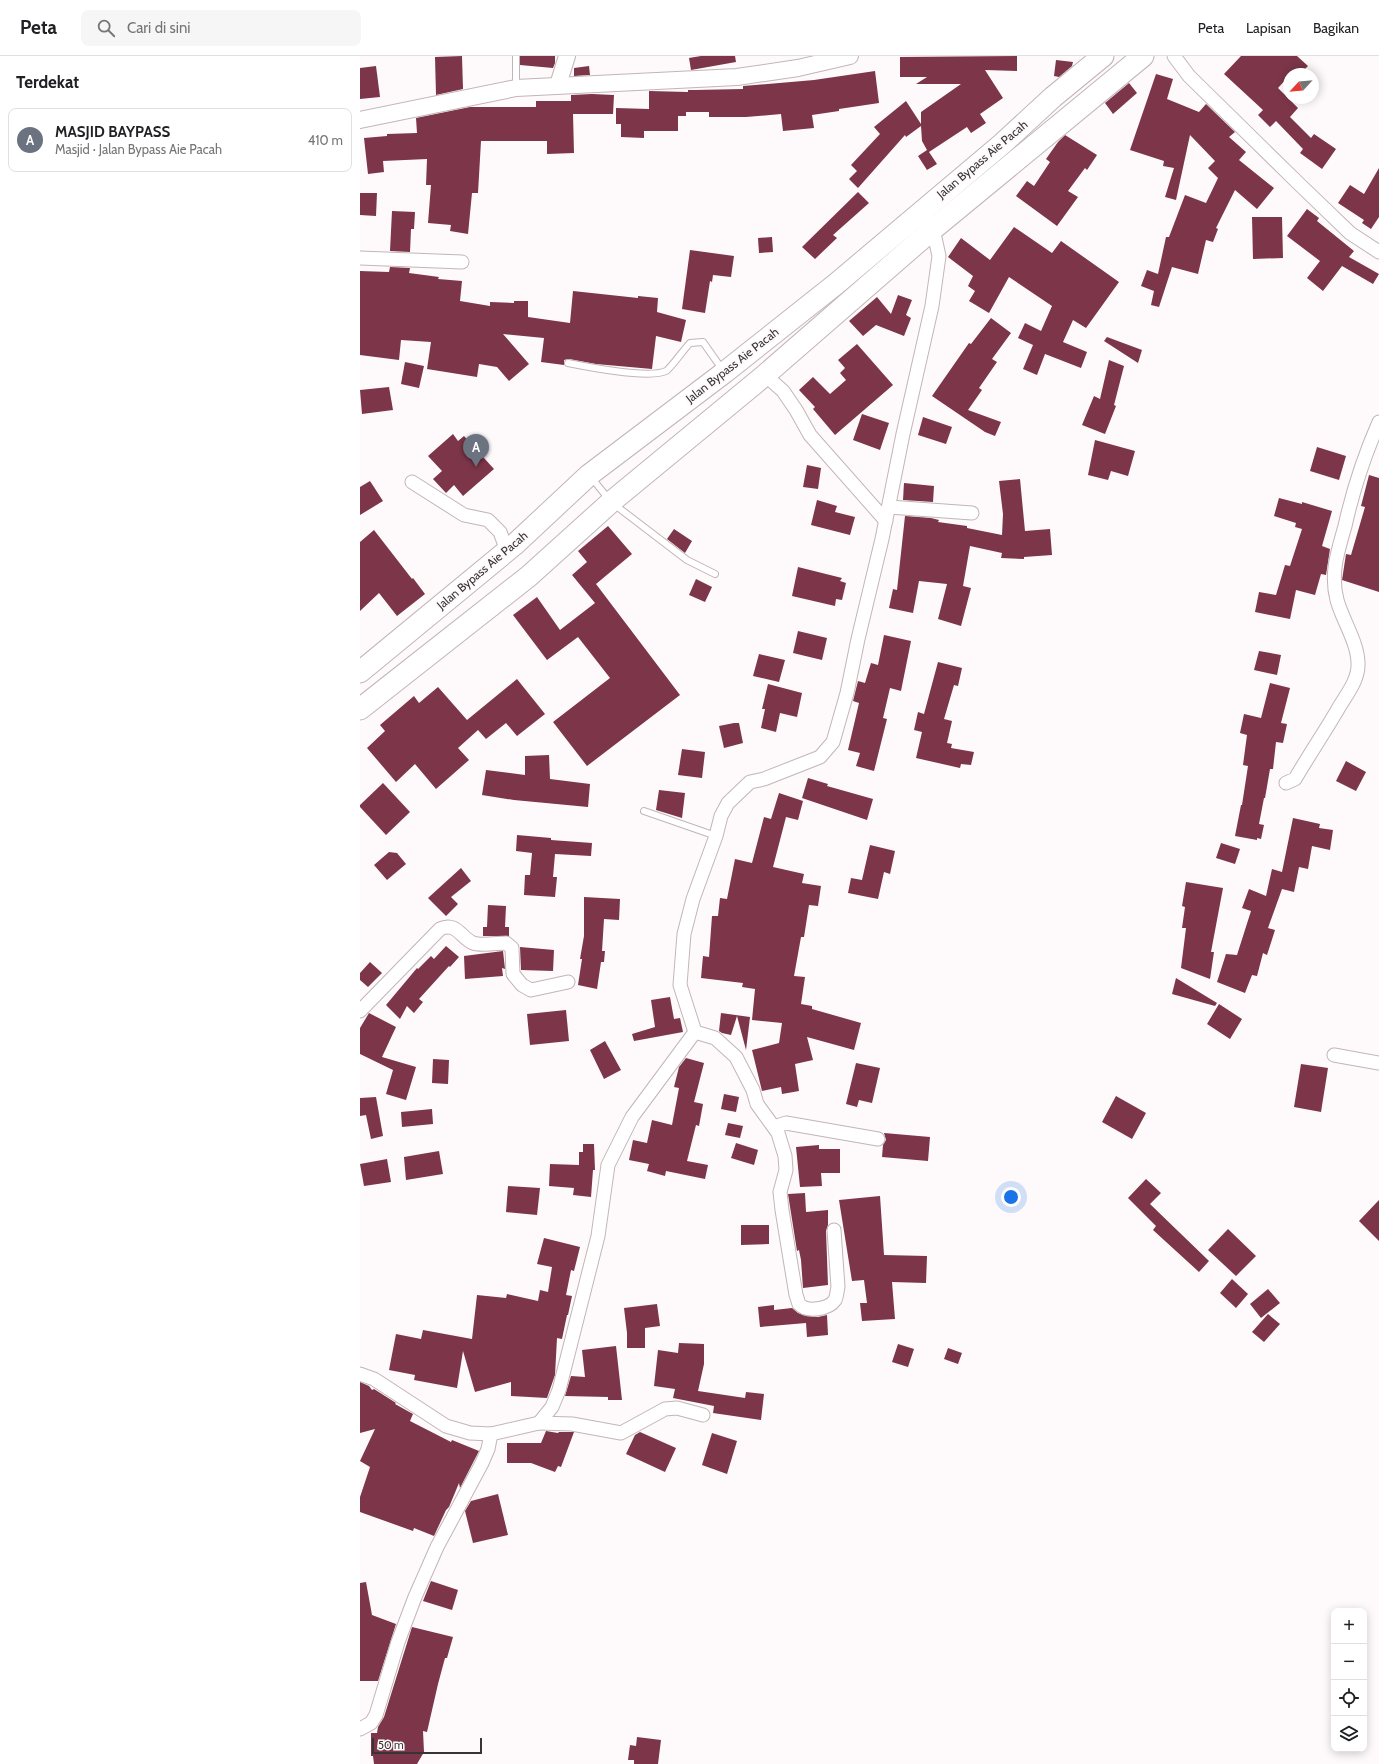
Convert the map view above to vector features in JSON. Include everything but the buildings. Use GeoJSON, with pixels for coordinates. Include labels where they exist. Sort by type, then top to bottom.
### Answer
{"type":"FeatureCollection","features":[{"type":"Feature","properties":{"kind":"highway","name":"Jalan Bypass Aie Pacah"},"geometry":{"type":"LineString","coordinates":[[360,672],[514,545],[589,475],[725,372],[836,284],[1002,144],[1053,97],[1103,56]]}},
{"type":"Feature","properties":{"kind":"highway"},"geometry":{"type":"LineString","coordinates":[[360,709],[529,576],[611,502],[765,375],[933,229],[1143,56]]}},
{"type":"Feature","properties":{"kind":"street"},"geometry":{"type":"LineString","coordinates":[[558,85],[567,56]]}},
{"type":"Feature","properties":{"kind":"street"},"geometry":{"type":"LineString","coordinates":[[360,120],[516,88],[737,77],[798,68],[850,56]]}},
{"type":"Feature","properties":{"kind":"street"},"geometry":{"type":"LineString","coordinates":[[1174,56],[1189,76],[1350,233],[1379,252]]}},
{"type":"Feature","properties":{"kind":"street"},"geometry":{"type":"LineString","coordinates":[[694,1032],[680,985],[684,934],[693,899],[716,836],[721,816],[728,803],[750,782],[764,779],[820,757],[833,742],[847,693],[886,521],[936,281],[938,256],[933,229]]}},
{"type":"Feature","properties":{"kind":"street"},"geometry":{"type":"LineString","coordinates":[[360,258],[462,262]]}},
{"type":"Feature","properties":{"kind":"street"},"geometry":{"type":"LineString","coordinates":[[765,375],[783,391],[810,435],[886,521]]}},
{"type":"Feature","properties":{"kind":"street"},"geometry":{"type":"LineString","coordinates":[[1286,783],[1295,779],[1350,691],[1355,676],[1358,663],[1355,647],[1336,599],[1335,559],[1353,489],[1365,454],[1379,422]]}},
{"type":"Feature","properties":{"kind":"street"},"geometry":{"type":"LineString","coordinates":[[412,482],[464,515],[488,520],[500,532],[506,548],[514,545]]}},
{"type":"Feature","properties":{"kind":"street"},"geometry":{"type":"LineString","coordinates":[[889,507],[972,512]]}},
{"type":"Feature","properties":{"kind":"street"},"geometry":{"type":"LineString","coordinates":[[360,1012],[440,929],[445,927],[453,927],[474,943],[506,943],[512,948],[513,974],[522,985],[531,990],[568,982]]}},
{"type":"Feature","properties":{"kind":"street"},"geometry":{"type":"LineString","coordinates":[[694,1032],[715,1038],[736,1057],[753,1090],[757,1104],[778,1133],[785,1156],[786,1170],[780,1192],[782,1210],[796,1295],[799,1304],[804,1307],[813,1309],[822,1308],[830,1305],[837,1295],[838,1287],[834,1230]]}},
{"type":"Feature","properties":{"kind":"street"},"geometry":{"type":"LineString","coordinates":[[539,1423],[552,1407],[559,1390],[598,1236],[608,1165],[632,1117],[694,1032]]}},
{"type":"Feature","properties":{"kind":"street"},"geometry":{"type":"LineString","coordinates":[[1334,1054],[1379,1063]]}},
{"type":"Feature","properties":{"kind":"street"},"geometry":{"type":"LineString","coordinates":[[774,1127],[786,1123],[878,1139]]}},
{"type":"Feature","properties":{"kind":"street"},"geometry":{"type":"LineString","coordinates":[[360,1374],[374,1379],[446,1426],[470,1433],[491,1434],[539,1423],[572,1424],[621,1433],[665,1409],[677,1408],[704,1415]]}},
{"type":"Feature","properties":{"kind":"street"},"geometry":{"type":"LineString","coordinates":[[360,1729],[371,1723],[376,1715],[398,1642],[415,1597],[437,1547],[482,1463],[491,1434]]}},
{"type":"Feature","properties":{"kind":"lane"},"geometry":{"type":"LineString","coordinates":[[516,56],[516,88]]}},
{"type":"Feature","properties":{"kind":"lane"},"geometry":{"type":"LineString","coordinates":[[568,363],[617,371],[657,373],[667,370],[690,343],[703,342],[725,372]]}},
{"type":"Feature","properties":{"kind":"lane"},"geometry":{"type":"LineString","coordinates":[[589,475],[611,502],[687,560],[715,574]]}},
{"type":"Feature","properties":{"kind":"lane"},"geometry":{"type":"LineString","coordinates":[[644,811],[716,836]]}},
{"type":"Feature","properties":{"kind":"place","name":"MASJID BAYPASS"},"geometry":{"type":"Point","coordinates":[476,467]}}]}
